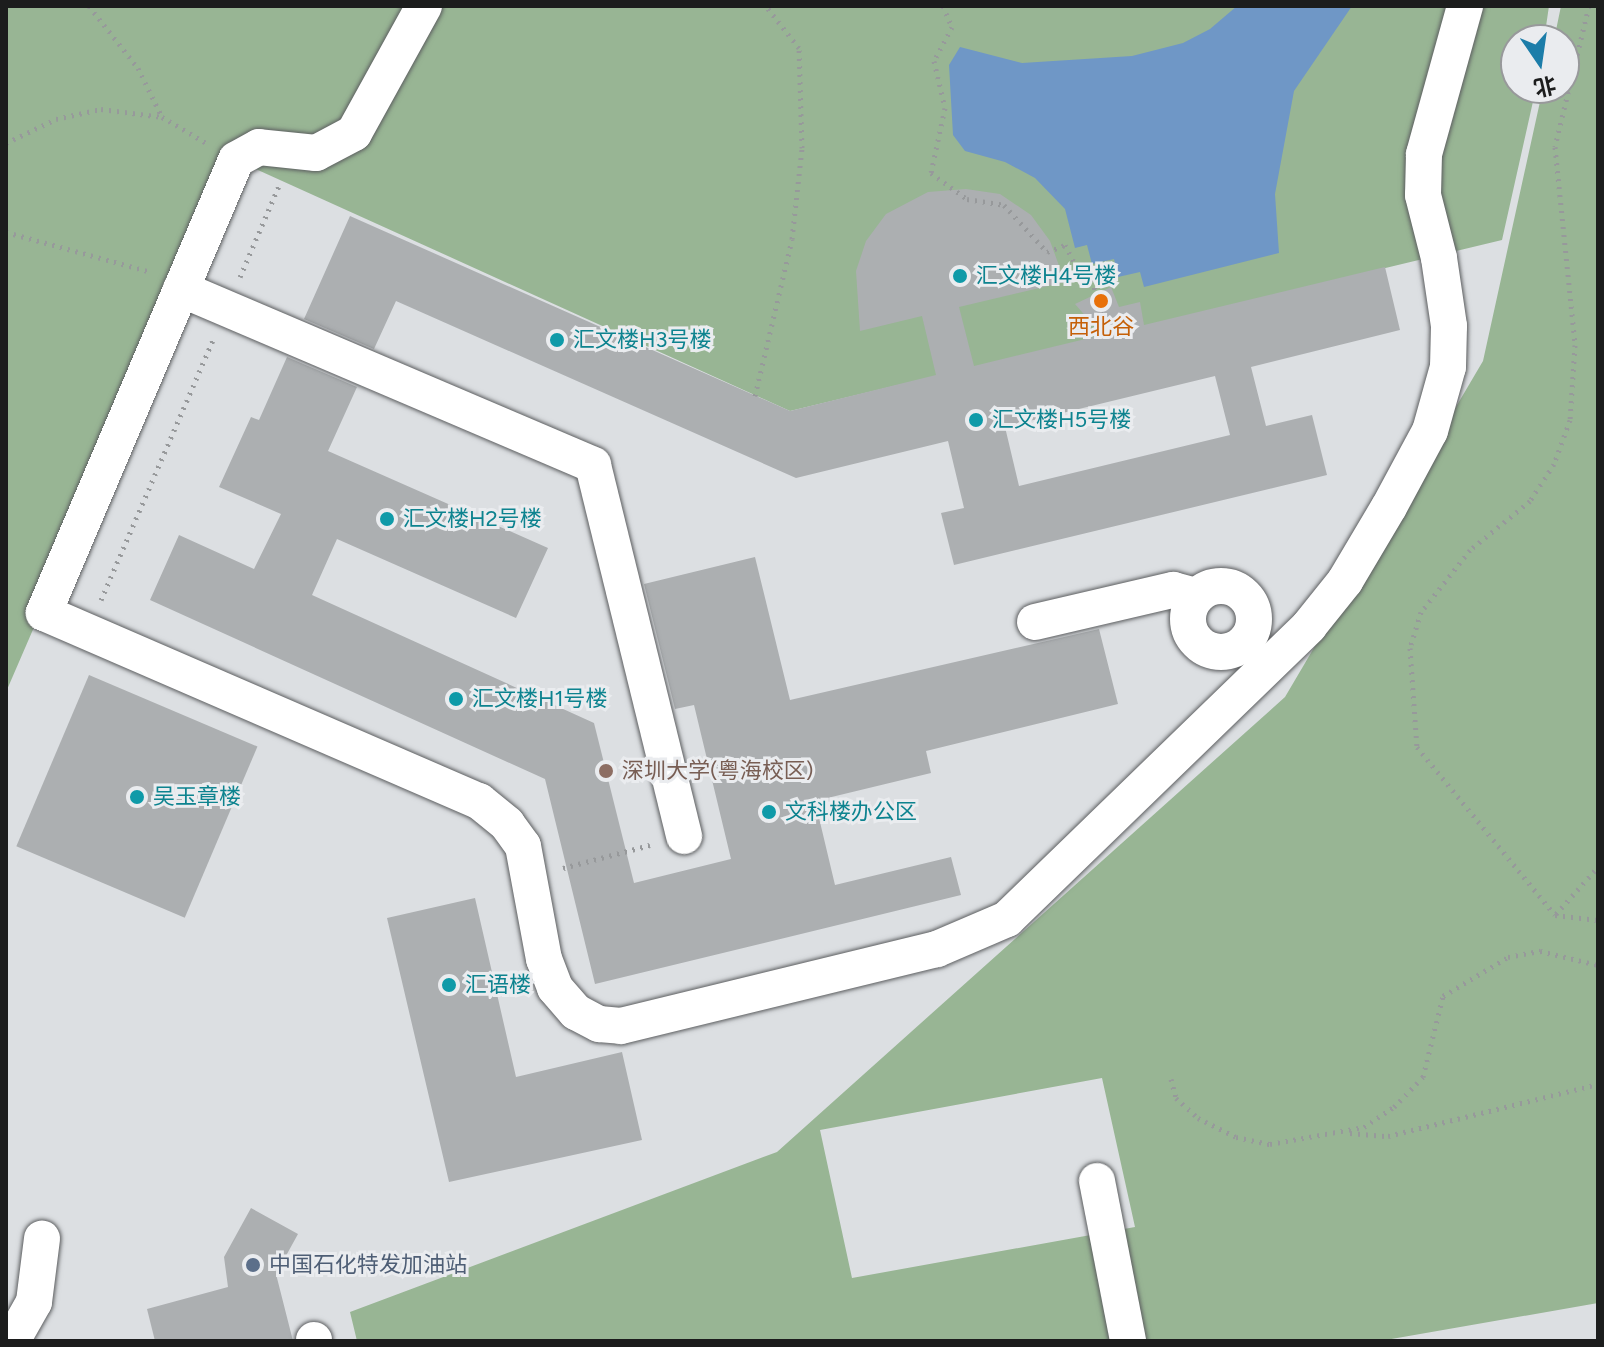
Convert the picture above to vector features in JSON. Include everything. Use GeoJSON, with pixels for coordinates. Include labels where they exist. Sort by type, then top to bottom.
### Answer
{"type":"FeatureCollection","features":[{"type":"Feature","properties":{"kind":"street"},"geometry":{"type":"LineString","coordinates":[[424,6],[354,133],[334,148],[293,153],[259,147],[236,160],[44,613],[479,801],[507,824],[523,846],[527,877],[555,988],[576,1012],[599,1024],[621,1026],[937,949],[1007,919],[1254,655],[1309,626],[1345,581],[1430,431],[1448,367],[1449,326],[1423,195],[1424,154],[1465,6]]}},
{"type":"Feature","properties":{"kind":"street"},"geometry":{"type":"LineString","coordinates":[[181,289],[593,465],[684,836]]}},
{"type":"Feature","properties":{"kind":"street"},"geometry":{"type":"LineString","coordinates":[[1214,586],[1245,595],[1254,614],[1254,655],[1201,646],[1187,617],[1196,596],[1214,586]]}},
{"type":"Feature","properties":{"kind":"street"},"geometry":{"type":"LineString","coordinates":[[1035,622],[1173,590],[1196,596]]}},
{"type":"Feature","properties":{"kind":"street"},"geometry":{"type":"LineString","coordinates":[[1097,1181],[1128,1341]]}},
{"type":"Feature","properties":{"kind":"street"},"geometry":{"type":"LineString","coordinates":[[12,1341],[34,1302],[42,1239]]}},
{"type":"Feature","properties":{"kind":"path"},"geometry":{"type":"LineString","coordinates":[[89,6],[138,68],[162,117]]}},
{"type":"Feature","properties":{"kind":"path"},"geometry":{"type":"LineString","coordinates":[[755,396],[792,239],[802,148],[799,48],[766,6]]}},
{"type":"Feature","properties":{"kind":"path"},"geometry":{"type":"LineString","coordinates":[[943,6],[952,27],[934,61],[945,108],[931,173],[967,199],[1004,205],[1047,252],[1065,245],[1076,266],[1089,264],[1105,334]]}},
{"type":"Feature","properties":{"kind":"path"},"geometry":{"type":"LineString","coordinates":[[1589,6],[1555,147],[1575,345],[1570,420],[1554,464],[1530,501],[1470,550],[1421,612],[1410,648],[1417,747],[1555,915],[1598,920]]}},
{"type":"Feature","properties":{"kind":"path"},"geometry":{"type":"LineString","coordinates":[[6,143],[56,119],[101,109],[162,117],[236,160]]}},
{"type":"Feature","properties":{"kind":"path"},"geometry":{"type":"LineString","coordinates":[[87,632],[293,153]]}},
{"type":"Feature","properties":{"kind":"path"},"geometry":{"type":"LineString","coordinates":[[6,232],[142,267],[181,289]]}},
{"type":"Feature","properties":{"kind":"path"},"geometry":{"type":"LineString","coordinates":[[527,877],[684,836]]}},
{"type":"Feature","properties":{"kind":"path"},"geometry":{"type":"LineString","coordinates":[[1555,915],[1598,867]]}},
{"type":"Feature","properties":{"kind":"path"},"geometry":{"type":"LineString","coordinates":[[1171,1079],[1176,1098],[1198,1118],[1236,1137],[1270,1144],[1364,1127],[1394,1107],[1423,1077],[1443,996],[1508,957],[1540,951],[1598,965]]}},
{"type":"Feature","properties":{"kind":"path"},"geometry":{"type":"LineString","coordinates":[[1342,1132],[1388,1136],[1598,1084]]}},
{"type":"Feature","properties":{"kind":"green space"},"geometry":{"type":"Polygon","coordinates":[[[6,6],[1549,6],[1546,24],[1500,24],[1500,104],[1532,104],[1502,240],[790,411],[236,160],[6,692],[6,6]]]}},
{"type":"Feature","properties":{"kind":"green space"},"geometry":{"type":"Polygon","coordinates":[[[1561,6],[1598,6],[1598,1303],[1380,1341],[357,1341],[350,1312],[777,1152],[1285,697],[1483,361],[1539,104],[1580,104],[1580,24],[1557,24],[1561,6]],[[1102,1078],[820,1130],[852,1278],[1135,1227],[1102,1078]]]}},
{"type":"Feature","properties":{"kind":"water"},"geometry":{"type":"Polygon","coordinates":[[[1237,6],[1352,6],[1294,91],[1275,194],[1279,253],[1144,287],[1140,272],[1118,277],[1114,259],[1092,264],[1087,245],[1075,248],[1065,209],[1035,178],[1005,162],[965,151],[953,135],[949,65],[960,47],[1022,63],[1132,56],[1183,43],[1210,29],[1237,6]]]}},
{"type":"Feature","properties":{"kind":"building"},"geometry":{"type":"Polygon","coordinates":[[[966,189],[1000,194],[1031,215],[1050,241],[1065,282],[959,307],[974,366],[1102,335],[1075,304],[1111,287],[1119,307],[1140,302],[1144,325],[1385,267],[1400,330],[1251,367],[1266,426],[1312,415],[1327,475],[954,565],[941,513],[964,508],[948,441],[796,478],[396,301],[374,349],[304,319],[350,216],[790,411],[936,375],[922,316],[860,331],[856,271],[866,241],[886,214],[928,192],[966,189]],[[1215,376],[1005,427],[1019,486],[1230,435],[1215,376]]]}},
{"type":"Feature","properties":{"kind":"building"},"geometry":{"type":"Polygon","coordinates":[[[287,357],[357,387],[328,451],[548,548],[516,618],[337,539],[312,595],[594,723],[634,883],[731,859],[694,705],[675,709],[644,584],[755,557],[790,700],[1099,629],[1118,704],[926,751],[931,773],[815,801],[835,885],[951,857],[961,895],[595,984],[545,779],[150,600],[179,535],[254,569],[281,514],[219,487],[251,417],[259,420],[287,357]]]}},
{"type":"Feature","properties":{"kind":"building","name":"吴玉章楼"},"geometry":{"type":"Polygon","coordinates":[[[89,675],[257,747],[185,918],[16,846],[89,675]]]}},
{"type":"Feature","properties":{"kind":"building","name":"汇语楼"},"geometry":{"type":"Polygon","coordinates":[[[475,898],[516,1077],[622,1052],[642,1140],[449,1182],[387,918],[475,898]]]}},
{"type":"Feature","properties":{"kind":"building","name":"中国石化特发加油站"},"geometry":{"type":"Polygon","coordinates":[[[251,1208],[298,1234],[276,1274],[293,1341],[155,1341],[147,1309],[228,1287],[224,1257],[251,1208]]]}},
{"type":"Feature","properties":{"kind":"place","name":"汇文楼H4号楼"},"geometry":{"type":"Point","coordinates":[960,276]}},
{"type":"Feature","properties":{"kind":"place","name":"西北谷"},"geometry":{"type":"Point","coordinates":[1101,301]}},
{"type":"Feature","properties":{"kind":"place","name":"汇文楼H3号楼"},"geometry":{"type":"Point","coordinates":[557,340]}},
{"type":"Feature","properties":{"kind":"place","name":"汇文楼H5号楼"},"geometry":{"type":"Point","coordinates":[976,420]}},
{"type":"Feature","properties":{"kind":"place","name":"汇文楼H2号楼"},"geometry":{"type":"Point","coordinates":[387,519]}},
{"type":"Feature","properties":{"kind":"place","name":"汇文楼H1号楼"},"geometry":{"type":"Point","coordinates":[456,699]}},
{"type":"Feature","properties":{"kind":"place","name":"深圳大学(粤海校区)"},"geometry":{"type":"Point","coordinates":[606,771]}},
{"type":"Feature","properties":{"kind":"place","name":"吴玉章楼"},"geometry":{"type":"Point","coordinates":[137,797]}},
{"type":"Feature","properties":{"kind":"place","name":"文科楼办公区"},"geometry":{"type":"Point","coordinates":[769,812]}},
{"type":"Feature","properties":{"kind":"place","name":"汇语楼"},"geometry":{"type":"Point","coordinates":[449,985]}},
{"type":"Feature","properties":{"kind":"place","name":"中国石化特发加油站"},"geometry":{"type":"Point","coordinates":[253,1265]}}]}
